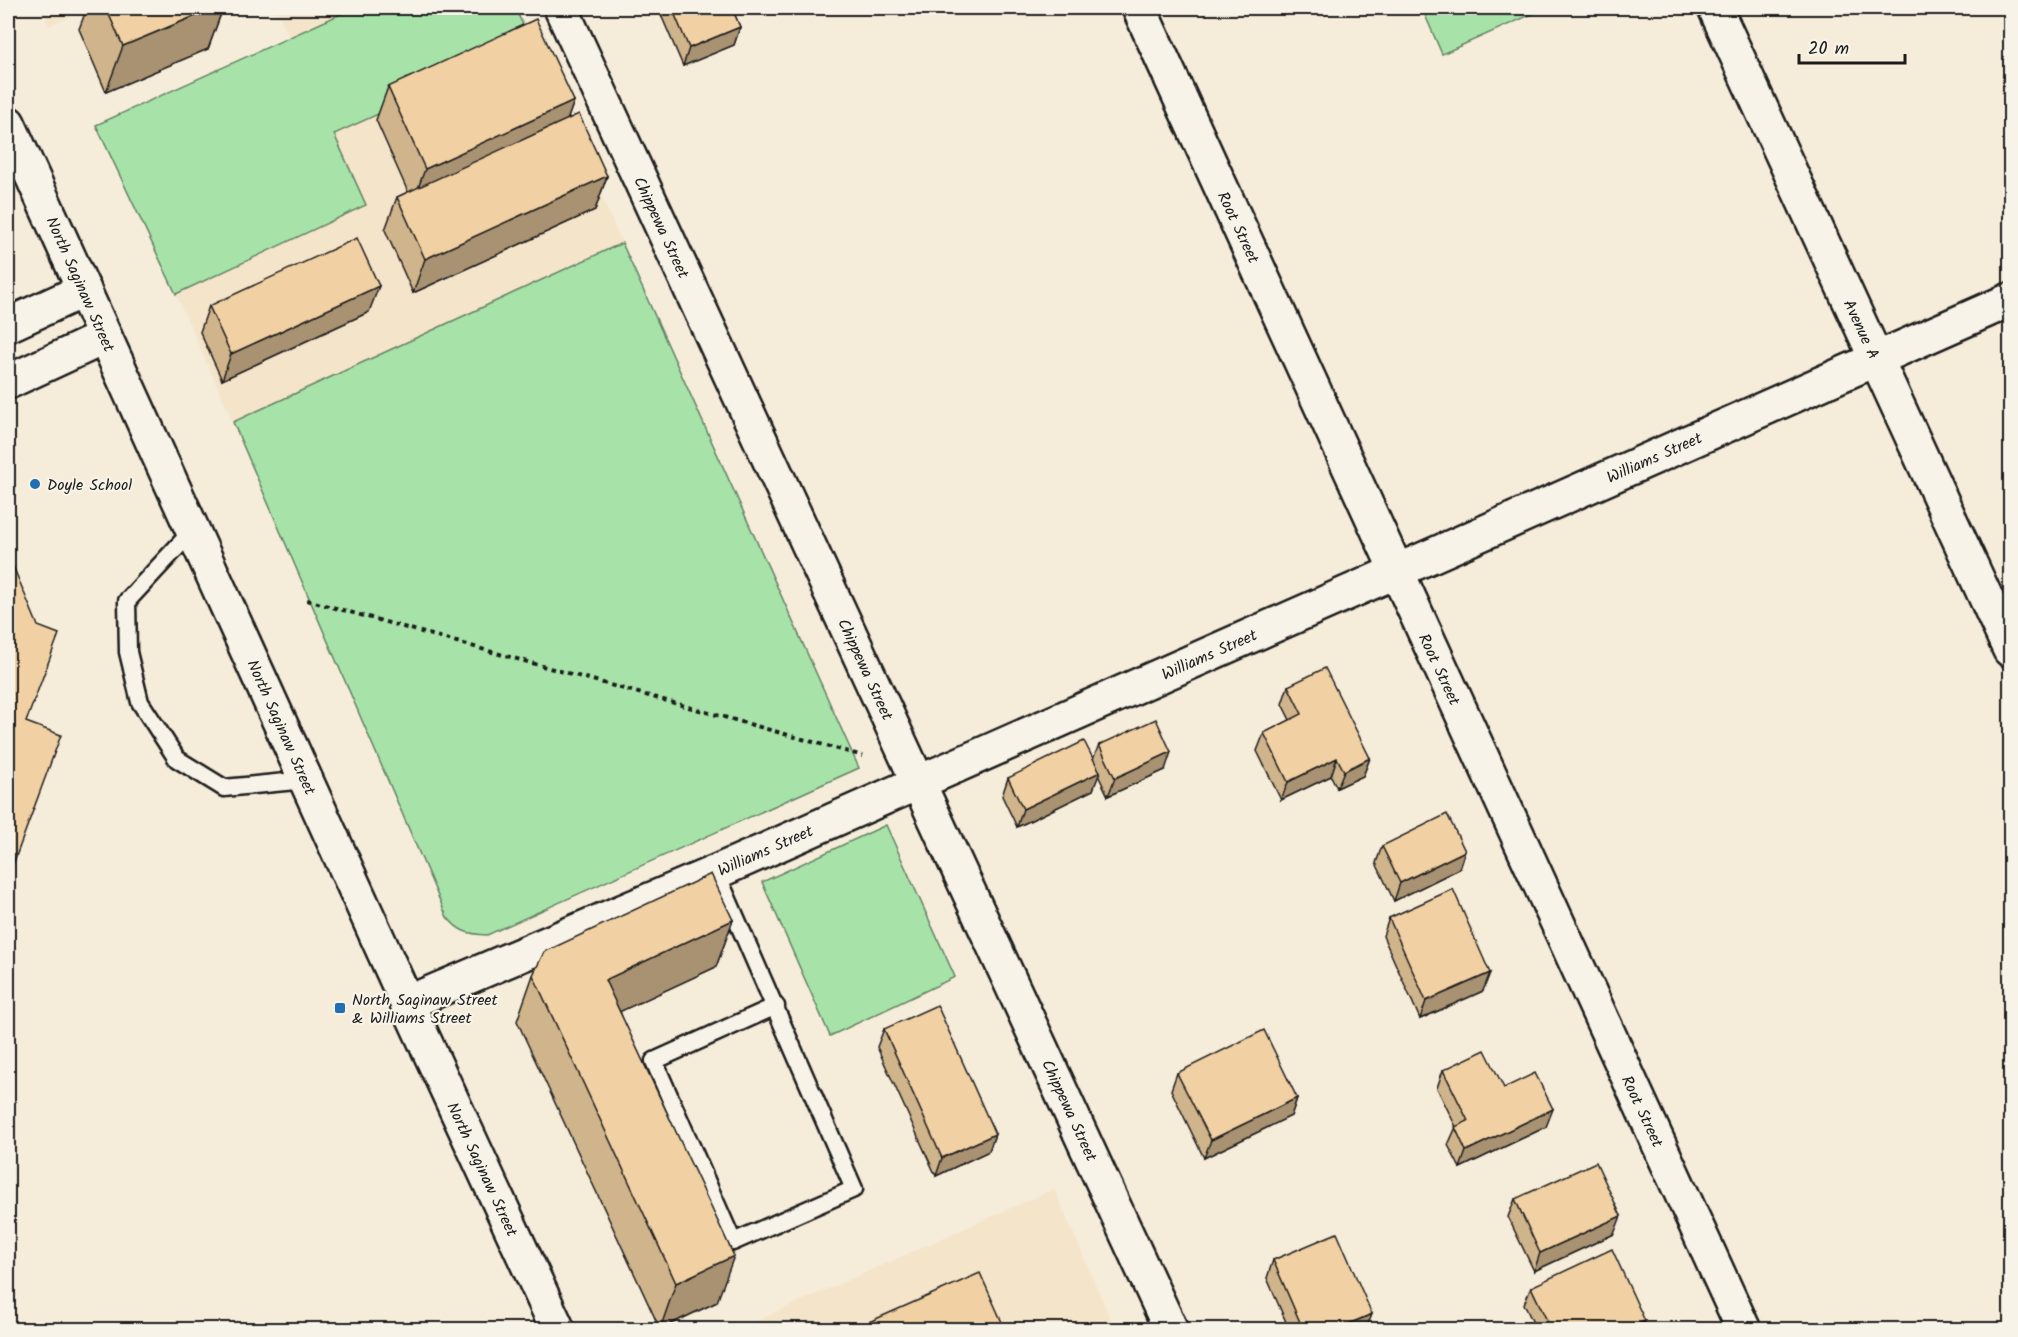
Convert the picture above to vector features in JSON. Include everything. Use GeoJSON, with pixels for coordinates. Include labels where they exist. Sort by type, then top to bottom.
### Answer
{"type":"FeatureCollection","features":[{"type":"Feature","properties":{"kind":"street","name":"Chippewa Street"},"geometry":{"type":"LineString","coordinates":[[561,8],[1171,1329]]}},
{"type":"Feature","properties":{"kind":"street","name":"Root Street"},"geometry":{"type":"LineString","coordinates":[[1139,8],[1744,1329]]}},
{"type":"Feature","properties":{"kind":"street","name":"Avenue A"},"geometry":{"type":"LineString","coordinates":[[1715,8],[2010,650]]}},
{"type":"Feature","properties":{"kind":"street","name":"North Saginaw Street"},"geometry":{"type":"LineString","coordinates":[[8,123],[407,1003],[558,1329]]}},
{"type":"Feature","properties":{"kind":"street"},"geometry":{"type":"LineString","coordinates":[[8,325],[84,290]]}},
{"type":"Feature","properties":{"kind":"street","name":"Williams Street"},"geometry":{"type":"LineString","coordinates":[[407,1003],[716,872],[2010,300]]}},
{"type":"Feature","properties":{"kind":"street"},"geometry":{"type":"LineString","coordinates":[[8,382],[105,338]]}},
{"type":"Feature","properties":{"kind":"lane"},"geometry":{"type":"LineString","coordinates":[[193,530],[127,601],[128,652],[140,702],[177,759],[224,788],[306,780]]}},
{"type":"Feature","properties":{"kind":"lane"},"geometry":{"type":"LineString","coordinates":[[716,872],[776,1006],[854,1189],[733,1242],[654,1061],[776,1006]]}},
{"type":"Feature","properties":{"kind":"path"},"geometry":{"type":"LineString","coordinates":[[307,600],[863,756]]}},
{"type":"Feature","properties":{"kind":"shaded area"},"geometry":{"type":"Polygon","coordinates":[[[41,8],[89,8],[49,26],[41,8]]]}},
{"type":"Feature","properties":{"kind":"shaded area"},"geometry":{"type":"Polygon","coordinates":[[[276,8],[354,8],[289,37],[276,8]]]}},
{"type":"Feature","properties":{"kind":"shaded area"},"geometry":{"type":"Polygon","coordinates":[[[532,44],[622,243],[233,422],[176,294],[366,205],[333,134],[532,44]]]}},
{"type":"Feature","properties":{"kind":"shaded area"},"geometry":{"type":"Polygon","coordinates":[[[1054,1189],[1115,1329],[736,1330],[1054,1189]]]}},
{"type":"Feature","properties":{"kind":"green space"},"geometry":{"type":"Polygon","coordinates":[[[354,8],[515,8],[532,44],[334,134],[366,205],[176,294],[96,125],[354,8]]]}},
{"type":"Feature","properties":{"kind":"green space"},"geometry":{"type":"Polygon","coordinates":[[[1422,8],[1546,8],[1442,54],[1422,8]]]}},
{"type":"Feature","properties":{"kind":"green space"},"geometry":{"type":"Polygon","coordinates":[[[622,243],[859,768],[487,935],[469,933],[460,929],[447,917],[233,422],[622,243]]]}},
{"type":"Feature","properties":{"kind":"green space"},"geometry":{"type":"Polygon","coordinates":[[[886,825],[955,977],[830,1036],[762,882],[886,825]]]}},
{"type":"Feature","properties":{"kind":"building"},"geometry":{"type":"Polygon","coordinates":[[[106,8],[214,8],[123,46],[106,8]]]}},
{"type":"Feature","properties":{"kind":"building"},"geometry":{"type":"Polygon","coordinates":[[[672,8],[732,8],[740,27],[689,48],[672,8]]]}},
{"type":"Feature","properties":{"kind":"building"},"geometry":{"type":"Polygon","coordinates":[[[536,19],[574,101],[425,169],[388,87],[536,19]]]}},
{"type":"Feature","properties":{"kind":"building"},"geometry":{"type":"Polygon","coordinates":[[[579,114],[607,176],[425,259],[397,197],[579,114]]]}},
{"type":"Feature","properties":{"kind":"building"},"geometry":{"type":"Polygon","coordinates":[[[357,238],[379,286],[231,354],[209,306],[357,238]]]}},
{"type":"Feature","properties":{"kind":"building"},"geometry":{"type":"Polygon","coordinates":[[[8,554],[38,626],[59,634],[26,722],[61,735],[8,878],[8,554]]]}},
{"type":"Feature","properties":{"kind":"building"},"geometry":{"type":"Polygon","coordinates":[[[1325,668],[1370,758],[1344,771],[1337,758],[1288,782],[1264,733],[1302,714],[1288,686],[1325,668]]]}},
{"type":"Feature","properties":{"kind":"building"},"geometry":{"type":"Polygon","coordinates":[[[1156,719],[1171,752],[1115,778],[1099,745],[1156,719]]]}},
{"type":"Feature","properties":{"kind":"building"},"geometry":{"type":"Polygon","coordinates":[[[1084,741],[1100,772],[1023,809],[1008,778],[1084,741]]]}},
{"type":"Feature","properties":{"kind":"building"},"geometry":{"type":"Polygon","coordinates":[[[1447,814],[1465,851],[1400,883],[1382,846],[1447,814]]]}},
{"type":"Feature","properties":{"kind":"building"},"geometry":{"type":"Polygon","coordinates":[[[711,874],[733,920],[605,980],[734,1256],[676,1283],[533,975],[544,952],[711,874]]]}},
{"type":"Feature","properties":{"kind":"building"},"geometry":{"type":"Polygon","coordinates":[[[1453,889],[1490,973],[1426,1001],[1389,918],[1453,889]]]}},
{"type":"Feature","properties":{"kind":"building"},"geometry":{"type":"Polygon","coordinates":[[[937,1005],[995,1134],[942,1158],[884,1029],[937,1005]]]}},
{"type":"Feature","properties":{"kind":"building"},"geometry":{"type":"Polygon","coordinates":[[[1264,1030],[1297,1098],[1211,1140],[1177,1073],[1264,1030]]]}},
{"type":"Feature","properties":{"kind":"building"},"geometry":{"type":"Polygon","coordinates":[[[1485,1050],[1504,1088],[1535,1073],[1553,1109],[1466,1151],[1455,1127],[1468,1121],[1443,1070],[1485,1050]]]}},
{"type":"Feature","properties":{"kind":"building"},"geometry":{"type":"Polygon","coordinates":[[[1596,1162],[1621,1216],[1540,1253],[1515,1199],[1596,1162]]]}},
{"type":"Feature","properties":{"kind":"building"},"geometry":{"type":"Polygon","coordinates":[[[1337,1233],[1372,1314],[1336,1329],[1303,1329],[1273,1260],[1337,1233]]]}},
{"type":"Feature","properties":{"kind":"building"},"geometry":{"type":"Polygon","coordinates":[[[1612,1249],[1645,1321],[1627,1329],[1551,1329],[1531,1287],[1612,1249]]]}},
{"type":"Feature","properties":{"kind":"building"},"geometry":{"type":"Polygon","coordinates":[[[980,1273],[1005,1329],[853,1329],[980,1273]]]}},
{"type":"Feature","properties":{"kind":"place","name":"Doyle School"},"geometry":{"type":"Point","coordinates":[35,484]}},
{"type":"Feature","properties":{"kind":"place","name":"North Saginaw Street & Williams Street"},"geometry":{"type":"Point","coordinates":[340,1008]}}]}
